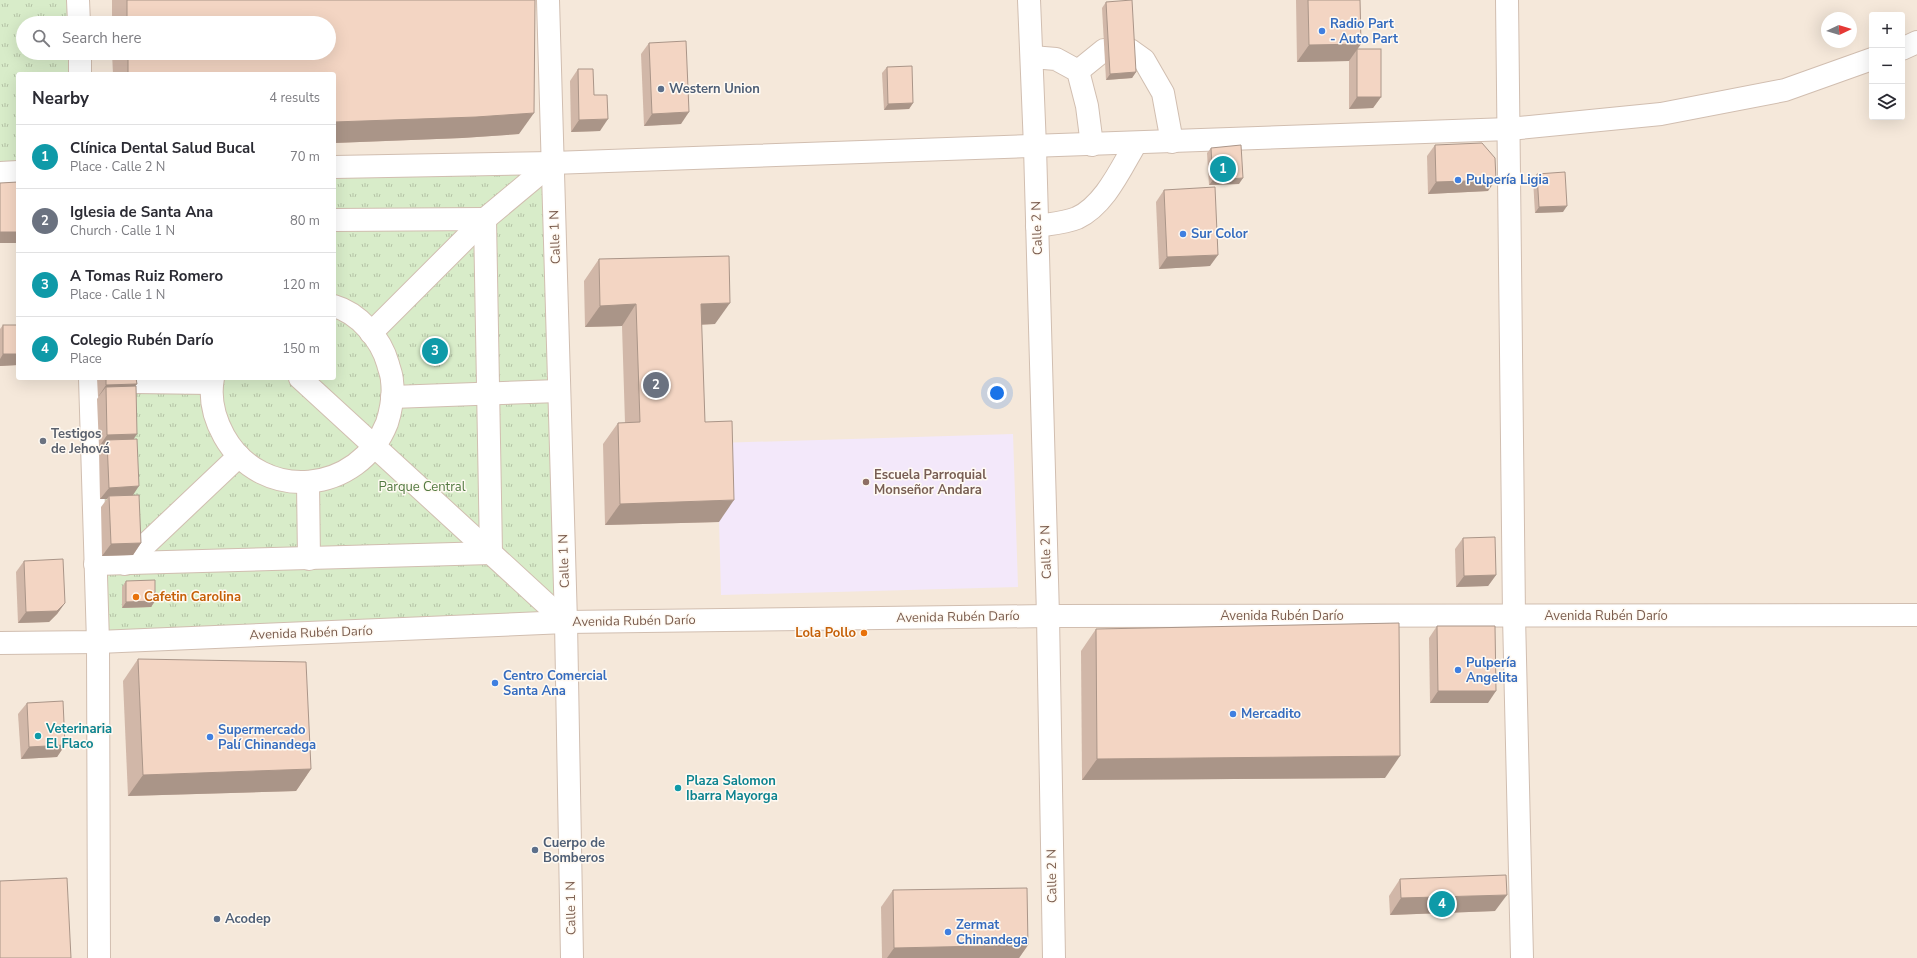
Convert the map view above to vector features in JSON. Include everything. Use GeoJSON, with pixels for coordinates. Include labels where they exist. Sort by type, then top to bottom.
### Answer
{"type":"FeatureCollection","features":[{"type":"Feature","properties":{"kind":"street"},"geometry":{"type":"LineString","coordinates":[[78,0],[79,16]]}},
{"type":"Feature","properties":{"kind":"street","name":"Calle 1 N"},"geometry":{"type":"LineString","coordinates":[[548,0],[566,622],[572,958]]}},
{"type":"Feature","properties":{"kind":"street","name":"Calle 2 N"},"geometry":{"type":"LineString","coordinates":[[1029,0],[1035,147],[1048,616],[1054,958]]}},
{"type":"Feature","properties":{"kind":"street"},"geometry":{"type":"LineString","coordinates":[[1507,0],[1514,616],[1522,958]]}},
{"type":"Feature","properties":{"kind":"street"},"geometry":{"type":"LineString","coordinates":[[1904,48],[1917,42]]}},
{"type":"Feature","properties":{"kind":"street"},"geometry":{"type":"LineString","coordinates":[[1078,71],[1104,50]]}},
{"type":"Feature","properties":{"kind":"street"},"geometry":{"type":"LineString","coordinates":[[1130,50],[1144,60],[1162,93],[1172,142]]}},
{"type":"Feature","properties":{"kind":"street"},"geometry":{"type":"LineString","coordinates":[[1032,57],[1056,59],[1078,71],[1087,106],[1092,145]]}},
{"type":"Feature","properties":{"kind":"street"},"geometry":{"type":"LineString","coordinates":[[80,60],[80,72]]}},
{"type":"Feature","properties":{"kind":"street"},"geometry":{"type":"LineString","coordinates":[[336,167],[552,163],[1509,129],[1661,114],[1777,92],[1869,60]]}},
{"type":"Feature","properties":{"kind":"street"},"geometry":{"type":"LineString","coordinates":[[1037,226],[1076,218],[1093,206],[1109,186],[1136,143]]}},
{"type":"Feature","properties":{"kind":"street"},"geometry":{"type":"LineString","coordinates":[[371,333],[485,219],[552,163]]}},
{"type":"Feature","properties":{"kind":"street"},"geometry":{"type":"LineString","coordinates":[[0,173],[16,172]]}},
{"type":"Feature","properties":{"kind":"street"},"geometry":{"type":"LineString","coordinates":[[336,220],[485,219]]}},
{"type":"Feature","properties":{"kind":"street"},"geometry":{"type":"LineString","coordinates":[[485,219],[490,553]]}},
{"type":"Feature","properties":{"kind":"street"},"geometry":{"type":"LineString","coordinates":[[134,382],[212,381],[211,393],[216,422],[230,448],[252,468],[278,480],[308,483],[336,476],[361,461],[380,438],[391,411],[392,381],[384,352],[366,326],[348,313],[336,307]]}},
{"type":"Feature","properties":{"kind":"street"},"geometry":{"type":"LineString","coordinates":[[90,380],[98,642],[99,958]]}},
{"type":"Feature","properties":{"kind":"street"},"geometry":{"type":"LineString","coordinates":[[302,380],[566,622]]}},
{"type":"Feature","properties":{"kind":"street"},"geometry":{"type":"LineString","coordinates":[[392,397],[559,391]]}},
{"type":"Feature","properties":{"kind":"street"},"geometry":{"type":"LineString","coordinates":[[125,564],[239,456]]}},
{"type":"Feature","properties":{"kind":"street"},"geometry":{"type":"LineString","coordinates":[[308,483],[309,559]]}},
{"type":"Feature","properties":{"kind":"street"},"geometry":{"type":"LineString","coordinates":[[95,564],[490,553]]}},
{"type":"Feature","properties":{"kind":"street","name":"Avenida Rubén Darío"},"geometry":{"type":"LineString","coordinates":[[0,643],[98,642],[566,622],[1048,616],[1917,615]]}},
{"type":"Feature","properties":{"kind":"shaded area"},"geometry":{"type":"Polygon","coordinates":[[[0,0],[1917,0],[1917,958],[0,958],[0,0]]]}},
{"type":"Feature","properties":{"kind":"shaded area","name":"Escuela Parroquial Monseñor Andara"},"geometry":{"type":"Polygon","coordinates":[[[1013,434],[1018,587],[721,595],[717,443],[1013,434]]]}},
{"type":"Feature","properties":{"kind":"green space"},"geometry":{"type":"Polygon","coordinates":[[[0,0],[78,0],[79,16],[16,16],[16,60],[80,60],[80,72],[16,72],[16,172],[0,173],[0,0]]]}},
{"type":"Feature","properties":{"kind":"green space","name":"Parque Central"},"geometry":{"type":"Polygon","coordinates":[[[552,163],[566,622],[98,642],[90,380],[336,380],[336,167],[552,163]]]}},
{"type":"Feature","properties":{"kind":"building"},"geometry":{"type":"Polygon","coordinates":[[[127,0],[535,0],[534,113],[476,117],[336,122],[336,72],[128,72],[128,60],[336,60],[336,16],[127,16],[127,0]]]}},
{"type":"Feature","properties":{"kind":"building"},"geometry":{"type":"Polygon","coordinates":[[[1132,0],[1136,72],[1110,74],[1106,2],[1132,0]]]}},
{"type":"Feature","properties":{"kind":"building"},"geometry":{"type":"Polygon","coordinates":[[[1308,0],[1360,0],[1361,44],[1309,45],[1308,0]]]}},
{"type":"Feature","properties":{"kind":"building","name":"Western Union"},"geometry":{"type":"Polygon","coordinates":[[[686,41],[689,112],[652,114],[649,43],[686,41]]]}},
{"type":"Feature","properties":{"kind":"building"},"geometry":{"type":"Polygon","coordinates":[[[1357,49],[1381,49],[1381,97],[1357,97],[1357,49]]]}},
{"type":"Feature","properties":{"kind":"building"},"geometry":{"type":"Polygon","coordinates":[[[912,66],[913,103],[888,104],[887,67],[912,66]]]}},
{"type":"Feature","properties":{"kind":"building"},"geometry":{"type":"Polygon","coordinates":[[[578,69],[593,69],[594,95],[607,95],[608,119],[579,120],[578,69]]]}},
{"type":"Feature","properties":{"kind":"building"},"geometry":{"type":"Polygon","coordinates":[[[1482,143],[1495,158],[1496,180],[1436,182],[1435,145],[1482,143]]]}},
{"type":"Feature","properties":{"kind":"building"},"geometry":{"type":"Polygon","coordinates":[[[1241,145],[1243,178],[1213,180],[1211,148],[1241,145]]]}},
{"type":"Feature","properties":{"kind":"building"},"geometry":{"type":"Polygon","coordinates":[[[1565,172],[1567,206],[1539,207],[1537,174],[1565,172]]]}},
{"type":"Feature","properties":{"kind":"building"},"geometry":{"type":"Polygon","coordinates":[[[16,182],[16,232],[0,232],[0,183],[16,182]]]}},
{"type":"Feature","properties":{"kind":"building","name":"Sur Color"},"geometry":{"type":"Polygon","coordinates":[[[1215,187],[1218,255],[1167,257],[1164,190],[1215,187]]]}},
{"type":"Feature","properties":{"kind":"building"},"geometry":{"type":"Polygon","coordinates":[[[729,256],[730,303],[701,304],[705,422],[732,421],[734,500],[620,504],[618,423],[640,422],[636,304],[600,306],[599,259],[729,256]]]}},
{"type":"Feature","properties":{"kind":"building"},"geometry":{"type":"Polygon","coordinates":[[[3,325],[16,325],[16,354],[3,354],[3,325]]]}},
{"type":"Feature","properties":{"kind":"building"},"geometry":{"type":"Polygon","coordinates":[[[106,380],[136,380],[137,384],[106,385],[106,380]]]}},
{"type":"Feature","properties":{"kind":"building"},"geometry":{"type":"Polygon","coordinates":[[[136,386],[137,434],[107,435],[106,387],[136,386]]]}},
{"type":"Feature","properties":{"kind":"building"},"geometry":{"type":"Polygon","coordinates":[[[137,439],[139,486],[109,488],[107,440],[137,439]]]}},
{"type":"Feature","properties":{"kind":"building"},"geometry":{"type":"Polygon","coordinates":[[[139,495],[141,543],[111,544],[109,496],[139,495]]]}},
{"type":"Feature","properties":{"kind":"building"},"geometry":{"type":"Polygon","coordinates":[[[1495,537],[1496,575],[1464,576],[1463,538],[1495,537]]]}},
{"type":"Feature","properties":{"kind":"building"},"geometry":{"type":"Polygon","coordinates":[[[63,559],[65,603],[57,611],[26,612],[24,561],[63,559]]]}},
{"type":"Feature","properties":{"kind":"building","name":"Cafetin Carolina"},"geometry":{"type":"Polygon","coordinates":[[[155,580],[155,601],[126,602],[126,581],[155,580]]]}},
{"type":"Feature","properties":{"kind":"building","name":"Mercadito"},"geometry":{"type":"Polygon","coordinates":[[[1399,623],[1400,756],[1097,759],[1096,629],[1399,623]]]}},
{"type":"Feature","properties":{"kind":"building","name":"Pulpería Angelita"},"geometry":{"type":"Polygon","coordinates":[[[1437,626],[1495,626],[1496,691],[1438,691],[1437,626]]]}},
{"type":"Feature","properties":{"kind":"building","name":"Supermercado Palí Chinandega"},"geometry":{"type":"Polygon","coordinates":[[[138,659],[306,662],[311,769],[143,775],[138,659]]]}},
{"type":"Feature","properties":{"kind":"building"},"geometry":{"type":"Polygon","coordinates":[[[63,701],[65,745],[29,747],[27,703],[63,701]]]}},
{"type":"Feature","properties":{"kind":"building"},"geometry":{"type":"Polygon","coordinates":[[[1506,875],[1507,895],[1401,898],[1400,879],[1506,875]]]}},
{"type":"Feature","properties":{"kind":"building"},"geometry":{"type":"Polygon","coordinates":[[[67,878],[71,958],[0,958],[0,881],[67,878]]]}},
{"type":"Feature","properties":{"kind":"building","name":"Zermat Chinandega"},"geometry":{"type":"Polygon","coordinates":[[[1027,888],[1028,945],[894,948],[893,890],[1027,888]]]}},
{"type":"Feature","properties":{"kind":"place","name":"Radio Part - Auto Part"},"geometry":{"type":"Point","coordinates":[1322,31]}},
{"type":"Feature","properties":{"kind":"place","name":"Western Union"},"geometry":{"type":"Point","coordinates":[661,89]}},
{"type":"Feature","properties":{"kind":"place","name":"Clínica Dental Salud Bucal"},"geometry":{"type":"Point","coordinates":[1223,169]}},
{"type":"Feature","properties":{"kind":"place","name":"Pulpería Ligia"},"geometry":{"type":"Point","coordinates":[1458,180]}},
{"type":"Feature","properties":{"kind":"place","name":"Sur Color"},"geometry":{"type":"Point","coordinates":[1183,234]}},
{"type":"Feature","properties":{"kind":"place","name":"A Tomas Ruiz Romero"},"geometry":{"type":"Point","coordinates":[435,351]}},
{"type":"Feature","properties":{"kind":"place","name":"Iglesia de Santa Ana"},"geometry":{"type":"Point","coordinates":[656,385]}},
{"type":"Feature","properties":{"kind":"place","name":"Testigos de Jehová"},"geometry":{"type":"Point","coordinates":[43,441]}},
{"type":"Feature","properties":{"kind":"place","name":"Escuela Parroquial Monseñor Andara"},"geometry":{"type":"Point","coordinates":[866,482]}},
{"type":"Feature","properties":{"kind":"place","name":"Cafetin Carolina"},"geometry":{"type":"Point","coordinates":[136,597]}},
{"type":"Feature","properties":{"kind":"place","name":"Lola Pollo"},"geometry":{"type":"Point","coordinates":[864,633]}},
{"type":"Feature","properties":{"kind":"place","name":"Pulpería Angelita"},"geometry":{"type":"Point","coordinates":[1458,670]}},
{"type":"Feature","properties":{"kind":"place","name":"Centro Comercial Santa Ana"},"geometry":{"type":"Point","coordinates":[495,683]}},
{"type":"Feature","properties":{"kind":"place","name":"Mercadito"},"geometry":{"type":"Point","coordinates":[1233,714]}},
{"type":"Feature","properties":{"kind":"place","name":"Veterinaria El Flaco"},"geometry":{"type":"Point","coordinates":[38,736]}},
{"type":"Feature","properties":{"kind":"place","name":"Supermercado Palí Chinandega"},"geometry":{"type":"Point","coordinates":[210,737]}},
{"type":"Feature","properties":{"kind":"place","name":"Plaza Salomon Ibarra Mayorga"},"geometry":{"type":"Point","coordinates":[678,788]}},
{"type":"Feature","properties":{"kind":"place","name":"Cuerpo de Bomberos"},"geometry":{"type":"Point","coordinates":[535,850]}},
{"type":"Feature","properties":{"kind":"place","name":"Colegio Rubén Darío"},"geometry":{"type":"Point","coordinates":[1442,904]}},
{"type":"Feature","properties":{"kind":"place","name":"Acodep"},"geometry":{"type":"Point","coordinates":[217,919]}},
{"type":"Feature","properties":{"kind":"place","name":"Zermat Chinandega"},"geometry":{"type":"Point","coordinates":[948,932]}}]}
